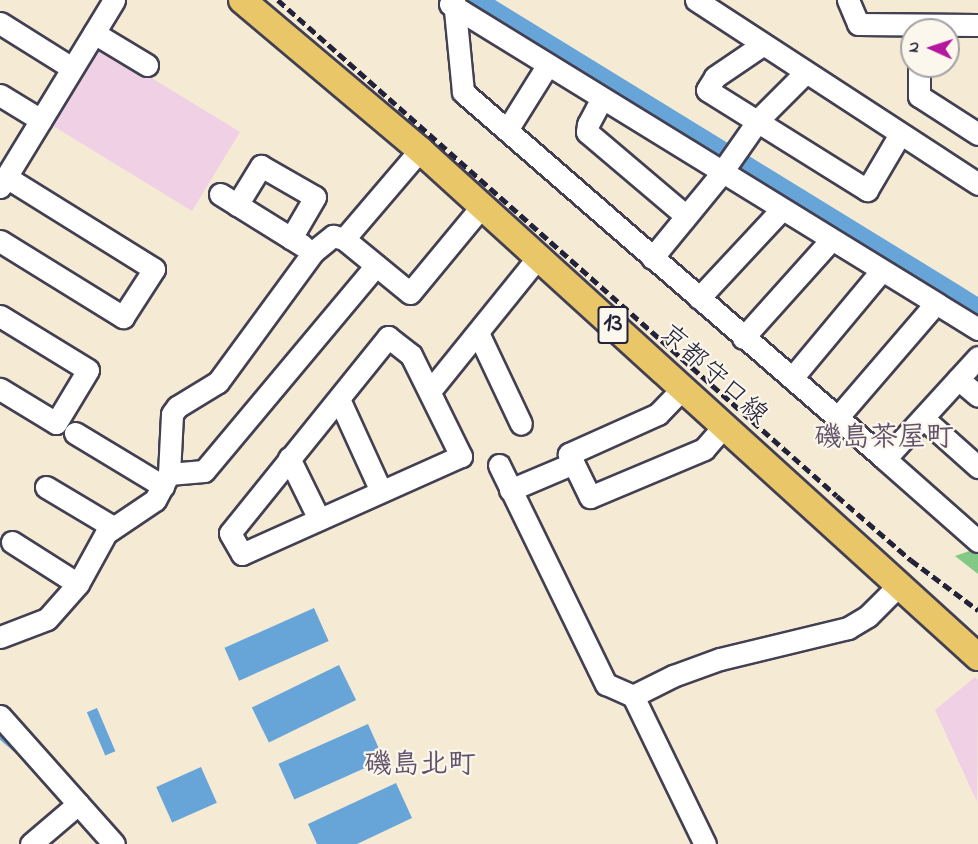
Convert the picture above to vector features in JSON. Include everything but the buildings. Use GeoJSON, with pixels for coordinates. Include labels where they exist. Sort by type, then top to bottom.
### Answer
{"type":"FeatureCollection","features":[{"type":"Feature","properties":{"kind":"main road","name":"京都守口線"},"geometry":{"type":"LineString","coordinates":[[242,0],[420,150],[978,657]]}},
{"type":"Feature","properties":{"kind":"street"},"geometry":{"type":"LineString","coordinates":[[0,241],[123,317],[154,269],[3,182],[114,0]]}},
{"type":"Feature","properties":{"kind":"street"},"geometry":{"type":"LineString","coordinates":[[696,0],[978,184]]}},
{"type":"Feature","properties":{"kind":"street"},"geometry":{"type":"LineString","coordinates":[[848,0],[858,24],[900,27]]}},
{"type":"Feature","properties":{"kind":"street"},"geometry":{"type":"LineString","coordinates":[[452,3],[547,66],[722,170],[830,241],[978,329]]}},
{"type":"Feature","properties":{"kind":"street"},"geometry":{"type":"LineString","coordinates":[[452,3],[464,92],[978,541]]}},
{"type":"Feature","properties":{"kind":"street"},"geometry":{"type":"LineString","coordinates":[[0,23],[72,68]]}},
{"type":"Feature","properties":{"kind":"street"},"geometry":{"type":"LineString","coordinates":[[960,26],[978,25]]}},
{"type":"Feature","properties":{"kind":"street"},"geometry":{"type":"LineString","coordinates":[[94,33],[147,65]]}},
{"type":"Feature","properties":{"kind":"street"},"geometry":{"type":"LineString","coordinates":[[762,45],[715,77],[707,90],[756,123],[841,165],[867,190],[900,134]]}},
{"type":"Feature","properties":{"kind":"street"},"geometry":{"type":"LineString","coordinates":[[507,130],[547,66]]}},
{"type":"Feature","properties":{"kind":"street"},"geometry":{"type":"LineString","coordinates":[[652,258],[756,123],[805,73]]}},
{"type":"Feature","properties":{"kind":"street"},"geometry":{"type":"LineString","coordinates":[[919,78],[919,96],[978,134]]}},
{"type":"Feature","properties":{"kind":"street"},"geometry":{"type":"LineString","coordinates":[[0,95],[41,120]]}},
{"type":"Feature","properties":{"kind":"street"},"geometry":{"type":"LineString","coordinates":[[602,100],[588,124],[587,132],[685,215]]}},
{"type":"Feature","properties":{"kind":"street"},"geometry":{"type":"LineString","coordinates":[[344,239],[420,150]]}},
{"type":"Feature","properties":{"kind":"street"},"geometry":{"type":"LineString","coordinates":[[291,238],[315,197],[261,166],[228,200],[313,252]]}},
{"type":"Feature","properties":{"kind":"street"},"geometry":{"type":"LineString","coordinates":[[0,637],[47,619],[78,584],[105,533],[155,500],[166,480],[172,414],[177,406],[218,382],[313,252],[333,236],[344,239],[410,293],[482,206]]}},
{"type":"Feature","properties":{"kind":"street"},"geometry":{"type":"LineString","coordinates":[[699,298],[781,210]]}},
{"type":"Feature","properties":{"kind":"street"},"geometry":{"type":"LineString","coordinates":[[743,338],[830,241]]}},
{"type":"Feature","properties":{"kind":"street"},"geometry":{"type":"LineString","coordinates":[[430,391],[479,335],[538,257]]}},
{"type":"Feature","properties":{"kind":"street"},"geometry":{"type":"LineString","coordinates":[[75,433],[166,480],[204,471],[376,265]]}},
{"type":"Feature","properties":{"kind":"street"},"geometry":{"type":"LineString","coordinates":[[792,378],[881,272]]}},
{"type":"Feature","properties":{"kind":"street"},"geometry":{"type":"LineString","coordinates":[[837,418],[935,304]]}},
{"type":"Feature","properties":{"kind":"street"},"geometry":{"type":"LineString","coordinates":[[0,316],[88,370],[56,423],[0,389]]}},
{"type":"Feature","properties":{"kind":"street"},"geometry":{"type":"LineString","coordinates":[[479,335],[521,424]]}},
{"type":"Feature","properties":{"kind":"street"},"geometry":{"type":"LineString","coordinates":[[388,336],[411,355],[461,456],[242,554],[230,533],[339,399],[388,336]]}},
{"type":"Feature","properties":{"kind":"street"},"geometry":{"type":"LineString","coordinates":[[885,459],[978,357]]}},
{"type":"Feature","properties":{"kind":"street"},"geometry":{"type":"LineString","coordinates":[[958,379],[978,396]]}},
{"type":"Feature","properties":{"kind":"street"},"geometry":{"type":"LineString","coordinates":[[682,388],[658,414],[569,453],[590,497],[704,448],[724,426]]}},
{"type":"Feature","properties":{"kind":"street"},"geometry":{"type":"LineString","coordinates":[[339,399],[381,491]]}},
{"type":"Feature","properties":{"kind":"street"},"geometry":{"type":"LineString","coordinates":[[923,418],[978,467]]}},
{"type":"Feature","properties":{"kind":"street"},"geometry":{"type":"LineString","coordinates":[[289,458],[319,519]]}},
{"type":"Feature","properties":{"kind":"street"},"geometry":{"type":"LineString","coordinates":[[510,490],[574,463]]}},
{"type":"Feature","properties":{"kind":"street"},"geometry":{"type":"LineString","coordinates":[[499,465],[606,684],[633,696],[705,844]]}},
{"type":"Feature","properties":{"kind":"street"},"geometry":{"type":"LineString","coordinates":[[46,487],[113,527]]}},
{"type":"Feature","properties":{"kind":"street"},"geometry":{"type":"LineString","coordinates":[[12,542],[78,584]]}},
{"type":"Feature","properties":{"kind":"street"},"geometry":{"type":"LineString","coordinates":[[633,696],[673,676],[720,659],[848,628],[868,616],[899,585]]}},
{"type":"Feature","properties":{"kind":"street"},"geometry":{"type":"LineString","coordinates":[[0,716],[114,844]]}},
{"type":"Feature","properties":{"kind":"street"},"geometry":{"type":"LineString","coordinates":[[31,844],[78,804]]}},
{"type":"Feature","properties":{"kind":"shaded area"},"geometry":{"type":"Polygon","coordinates":[[[91,46],[99,46],[240,132],[192,211],[45,121],[91,46]]]}},
{"type":"Feature","properties":{"kind":"shaded area"},"geometry":{"type":"Polygon","coordinates":[[[975,677],[978,680],[977,802],[935,710],[975,677]]]}},
{"type":"Feature","properties":{"kind":"green space"},"geometry":{"type":"Polygon","coordinates":[[[978,548],[978,574],[955,556],[978,548]]]}},
{"type":"Feature","properties":{"kind":"water"},"geometry":{"type":"Polygon","coordinates":[[[458,0],[495,0],[959,285],[978,297],[978,321],[458,0]]]}},
{"type":"Feature","properties":{"kind":"water"},"geometry":{"type":"Polygon","coordinates":[[[314,608],[329,641],[239,681],[224,648],[314,608]]]}},
{"type":"Feature","properties":{"kind":"water"},"geometry":{"type":"Polygon","coordinates":[[[339,665],[356,700],[269,743],[252,708],[339,665]]]}},
{"type":"Feature","properties":{"kind":"water"},"geometry":{"type":"Polygon","coordinates":[[[97,708],[115,751],[105,756],[87,712],[97,708]]]}},
{"type":"Feature","properties":{"kind":"water"},"geometry":{"type":"Polygon","coordinates":[[[368,724],[384,760],[294,799],[278,764],[368,724]]]}},
{"type":"Feature","properties":{"kind":"water"},"geometry":{"type":"Polygon","coordinates":[[[201,767],[217,803],[172,823],[156,787],[201,767]]]}},
{"type":"Feature","properties":{"kind":"water"},"geometry":{"type":"Polygon","coordinates":[[[396,783],[412,818],[357,844],[317,844],[308,824],[396,783]]]}},
{"type":"Feature","properties":{"kind":"waterway"},"geometry":{"type":"LineString","coordinates":[[0,736],[23,756]]}},
{"type":"Feature","properties":{"kind":"railway"},"geometry":{"type":"LineString","coordinates":[[278,0],[837,496],[911,560],[978,610]]}},
{"type":"Feature","properties":{"kind":"district","name":"磯島茶屋町"},"geometry":{"type":"Point","coordinates":[884,439]}},
{"type":"Feature","properties":{"kind":"district","name":"磯島北町"},"geometry":{"type":"Point","coordinates":[420,766]}}]}
